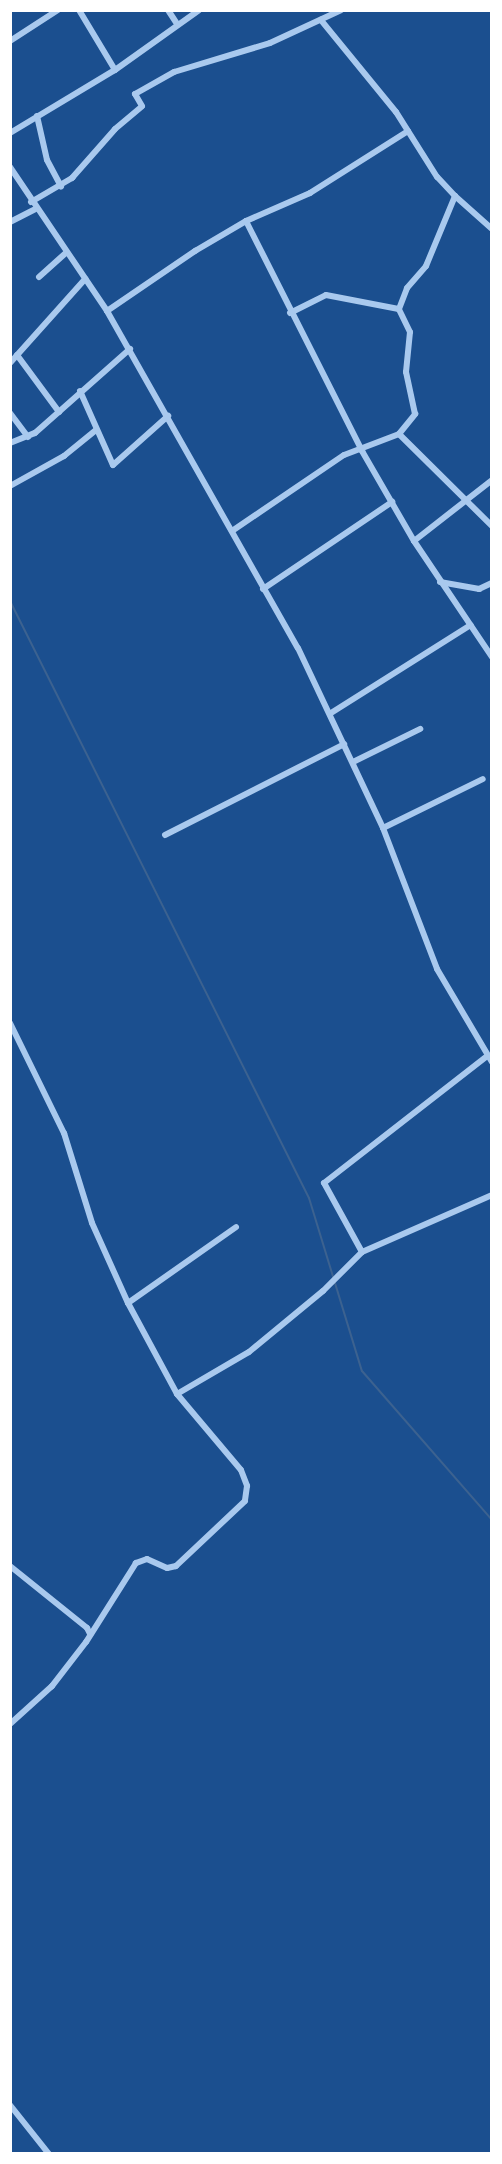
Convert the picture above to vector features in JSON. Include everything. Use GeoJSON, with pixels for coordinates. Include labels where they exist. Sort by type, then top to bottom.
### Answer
{"type":"FeatureCollection","features":[{"type":"Feature","properties":{"kind":"street"},"geometry":{"type":"LineString","coordinates":[[10,41],[58,10]]}},
{"type":"Feature","properties":{"kind":"street"},"geometry":{"type":"LineString","coordinates":[[79,10],[115,70]]}},
{"type":"Feature","properties":{"kind":"street"},"geometry":{"type":"LineString","coordinates":[[168,10],[177,24]]}},
{"type":"Feature","properties":{"kind":"street"},"geometry":{"type":"LineString","coordinates":[[10,133],[115,70],[199,10]]}},
{"type":"Feature","properties":{"kind":"street"},"geometry":{"type":"LineString","coordinates":[[10,222],[61,186],[115,129],[142,106],[135,94],[174,72],[270,44],[341,10]]}},
{"type":"Feature","properties":{"kind":"street"},"geometry":{"type":"LineString","coordinates":[[321,20],[408,132],[437,177],[492,229]]}},
{"type":"Feature","properties":{"kind":"street"},"geometry":{"type":"LineString","coordinates":[[37,116],[47,160],[61,186]]}},
{"type":"Feature","properties":{"kind":"street"},"geometry":{"type":"LineString","coordinates":[[107,311],[195,251],[246,221],[310,193],[408,132]]}},
{"type":"Feature","properties":{"kind":"street"},"geometry":{"type":"LineString","coordinates":[[10,167],[130,349],[331,713],[382,828],[437,969],[489,1059],[324,1183],[362,1252]]}},
{"type":"Feature","properties":{"kind":"street"},"geometry":{"type":"LineString","coordinates":[[232,531],[344,455],[362,451],[399,434],[415,414],[406,372],[410,332],[399,309],[407,288],[426,266],[455,196]]}},
{"type":"Feature","properties":{"kind":"street"},"geometry":{"type":"LineString","coordinates":[[246,221],[290,313],[362,451],[414,541],[492,657]]}},
{"type":"Feature","properties":{"kind":"street"},"geometry":{"type":"LineString","coordinates":[[39,277],[66,253]]}},
{"type":"Feature","properties":{"kind":"street"},"geometry":{"type":"LineString","coordinates":[[10,363],[85,279]]}},
{"type":"Feature","properties":{"kind":"street"},"geometry":{"type":"LineString","coordinates":[[290,313],[326,295],[399,309]]}},
{"type":"Feature","properties":{"kind":"street"},"geometry":{"type":"LineString","coordinates":[[10,443],[28,436],[59,412],[130,349]]}},
{"type":"Feature","properties":{"kind":"street"},"geometry":{"type":"LineString","coordinates":[[16,355],[59,412]]}},
{"type":"Feature","properties":{"kind":"street"},"geometry":{"type":"LineString","coordinates":[[80,392],[113,465],[168,416]]}},
{"type":"Feature","properties":{"kind":"street"},"geometry":{"type":"LineString","coordinates":[[10,412],[28,436]]}},
{"type":"Feature","properties":{"kind":"street"},"geometry":{"type":"LineString","coordinates":[[10,486],[64,456],[96,430]]}},
{"type":"Feature","properties":{"kind":"street"},"geometry":{"type":"LineString","coordinates":[[399,434],[421,460],[492,526]]}},
{"type":"Feature","properties":{"kind":"street"},"geometry":{"type":"LineString","coordinates":[[414,541],[492,480]]}},
{"type":"Feature","properties":{"kind":"street"},"geometry":{"type":"LineString","coordinates":[[263,589],[392,502]]}},
{"type":"Feature","properties":{"kind":"street"},"geometry":{"type":"LineString","coordinates":[[440,582],[479,589],[492,584]]}},
{"type":"Feature","properties":{"kind":"street"},"geometry":{"type":"LineString","coordinates":[[331,713],[471,625]]}},
{"type":"Feature","properties":{"kind":"street"},"geometry":{"type":"LineString","coordinates":[[353,762],[420,729]]}},
{"type":"Feature","properties":{"kind":"street"},"geometry":{"type":"LineString","coordinates":[[165,835],[344,744]]}},
{"type":"Feature","properties":{"kind":"street"},"geometry":{"type":"LineString","coordinates":[[382,828],[483,779]]}},
{"type":"Feature","properties":{"kind":"street"},"geometry":{"type":"LineString","coordinates":[[10,1724],[52,1686],[90,1634],[136,1563],[147,1559],[167,1568],[176,1566],[245,1501],[247,1486],[241,1470],[177,1394],[128,1303],[92,1223],[64,1133],[12,1027]]}},
{"type":"Feature","properties":{"kind":"street"},"geometry":{"type":"LineString","coordinates":[[177,1394],[249,1353],[323,1291],[362,1252],[492,1195]]}},
{"type":"Feature","properties":{"kind":"street"},"geometry":{"type":"LineString","coordinates":[[128,1303],[236,1227]]}},
{"type":"Feature","properties":{"kind":"street"},"geometry":{"type":"LineString","coordinates":[[10,1566],[87,1628],[90,1634]]}},
{"type":"Feature","properties":{"kind":"street"},"geometry":{"type":"LineString","coordinates":[[10,2105],[49,2154]]}},
{"type":"Feature","properties":{"kind":"waterway"},"geometry":{"type":"LineString","coordinates":[[10,601],[309,1198],[362,1371],[492,1520]]}}]}
